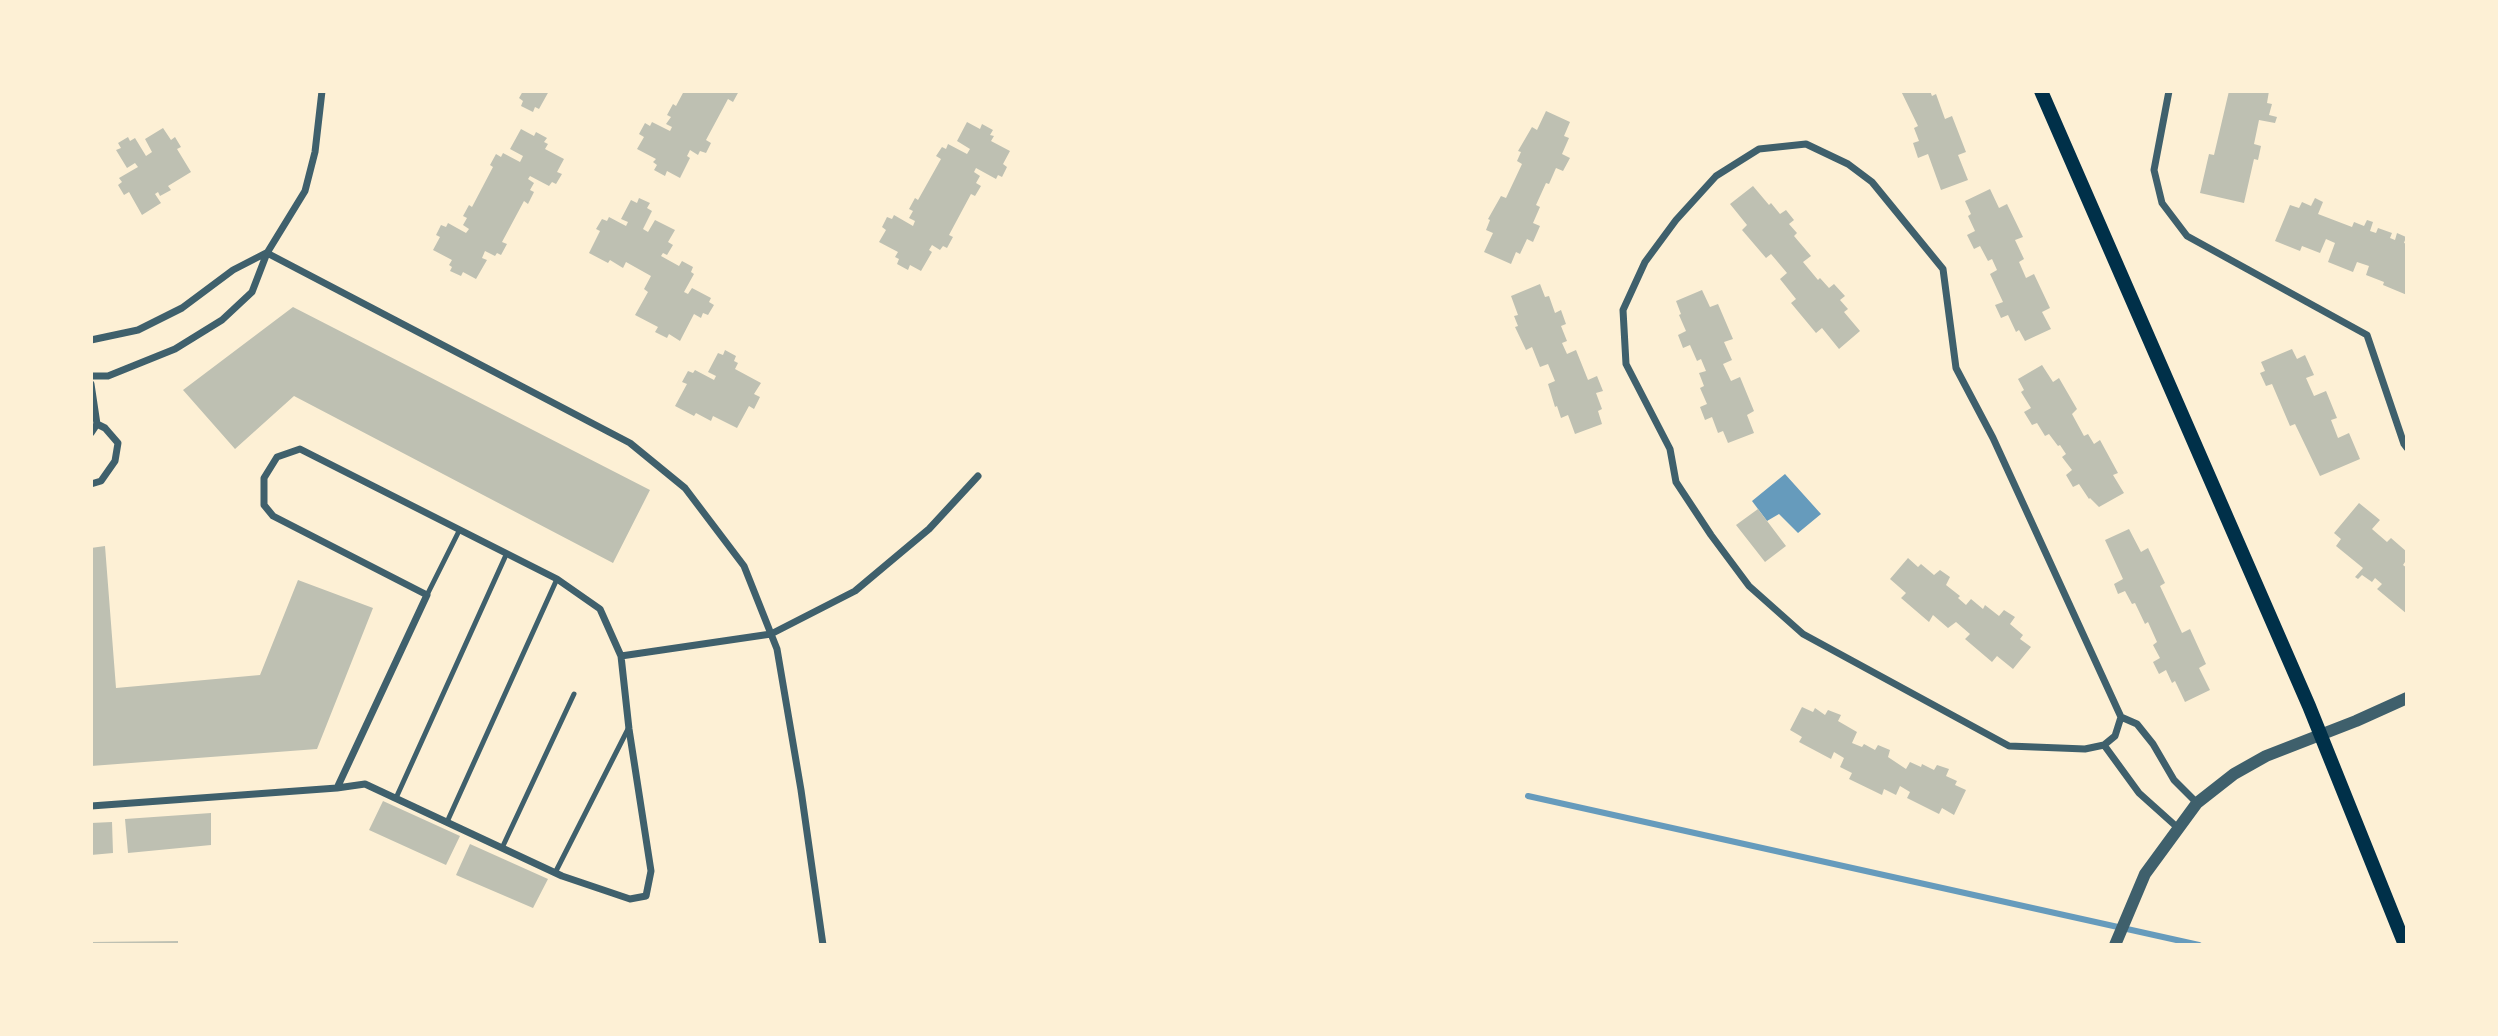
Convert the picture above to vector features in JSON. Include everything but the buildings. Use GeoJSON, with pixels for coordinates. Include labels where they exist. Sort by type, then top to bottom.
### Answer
{"type":"FeatureCollection","features":[{"type":"Feature","properties":{"kind":"main road"},"geometry":{"type":"LineString","coordinates":[[2041,91],[2320,733],[2405,945]]}},
{"type":"Feature","properties":{"kind":"street"},"geometry":{"type":"LineString","coordinates":[[91,376],[108,376],[175,349],[222,320],[252,292],[267,253],[305,191],[315,152],[323,91]]}},
{"type":"Feature","properties":{"kind":"street"},"geometry":{"type":"LineString","coordinates":[[2169,91],[2154,170],[2162,203],[2187,236],[2367,335],[2407,448]]}},
{"type":"Feature","properties":{"kind":"street"},"geometry":{"type":"LineString","coordinates":[[2121,717],[2115,736],[2104,745],[2085,749],[2009,746],[1803,634],[1749,586],[1710,535],[1676,482],[1670,449],[1626,364],[1623,310],[1645,262],[1676,220],[1716,176],[1759,149],[1806,145],[1848,164],[1871,183],[1943,269],[1956,368],[1993,438],[2121,717],[2137,724],[2153,744],[2174,780],[2197,803]]}},
{"type":"Feature","properties":{"kind":"street"},"geometry":{"type":"LineString","coordinates":[[91,340],[138,330],[182,307],[233,270],[267,253]]}},
{"type":"Feature","properties":{"kind":"street"},"geometry":{"type":"LineString","coordinates":[[267,253],[630,443],[685,488],[744,566],[777,649],[802,790],[822,945]]}},
{"type":"Feature","properties":{"kind":"street"},"geometry":{"type":"LineString","coordinates":[[91,384],[97,424],[91,433]]}},
{"type":"Feature","properties":{"kind":"street"},"geometry":{"type":"LineString","coordinates":[[91,484],[101,481],[115,461],[118,443],[105,428],[97,424]]}},
{"type":"Feature","properties":{"kind":"street"},"geometry":{"type":"LineString","coordinates":[[91,806],[337,788],[365,784],[555,873],[629,899],[646,896],[651,871],[629,729],[621,656],[600,609],[557,579],[300,449],[277,457],[264,478],[264,505],[273,516],[427,595],[337,788]]}},
{"type":"Feature","properties":{"kind":"street"},"geometry":{"type":"LineString","coordinates":[[621,656],[771,634],[855,592],[929,529],[978,476]]}},
{"type":"Feature","properties":{"kind":"street"},"geometry":{"type":"LineString","coordinates":[[2115,945],[2146,874],[2197,803],[2234,774],[2266,756],[2407,698]]}},
{"type":"Feature","properties":{"kind":"street"},"geometry":{"type":"LineString","coordinates":[[2104,745],[2139,793],[2178,828]]}},
{"type":"Feature","properties":{"kind":"lane"},"geometry":{"type":"LineString","coordinates":[[427,595],[459,531]]}},
{"type":"Feature","properties":{"kind":"lane"},"geometry":{"type":"LineString","coordinates":[[396,798],[506,555]]}},
{"type":"Feature","properties":{"kind":"lane"},"geometry":{"type":"LineString","coordinates":[[447,822],[557,579]]}},
{"type":"Feature","properties":{"kind":"lane"},"geometry":{"type":"LineString","coordinates":[[502,848],[574,694]]}},
{"type":"Feature","properties":{"kind":"lane"},"geometry":{"type":"LineString","coordinates":[[555,873],[629,729]]}},
{"type":"Feature","properties":{"kind":"water"},"geometry":{"type":"Polygon","coordinates":[[[1785,474],[1821,514],[1798,533],[1779,514],[1767,521],[1752,501],[1785,474]]]}},
{"type":"Feature","properties":{"kind":"waterway"},"geometry":{"type":"LineString","coordinates":[[1528,796],[2199,945]]}}]}
